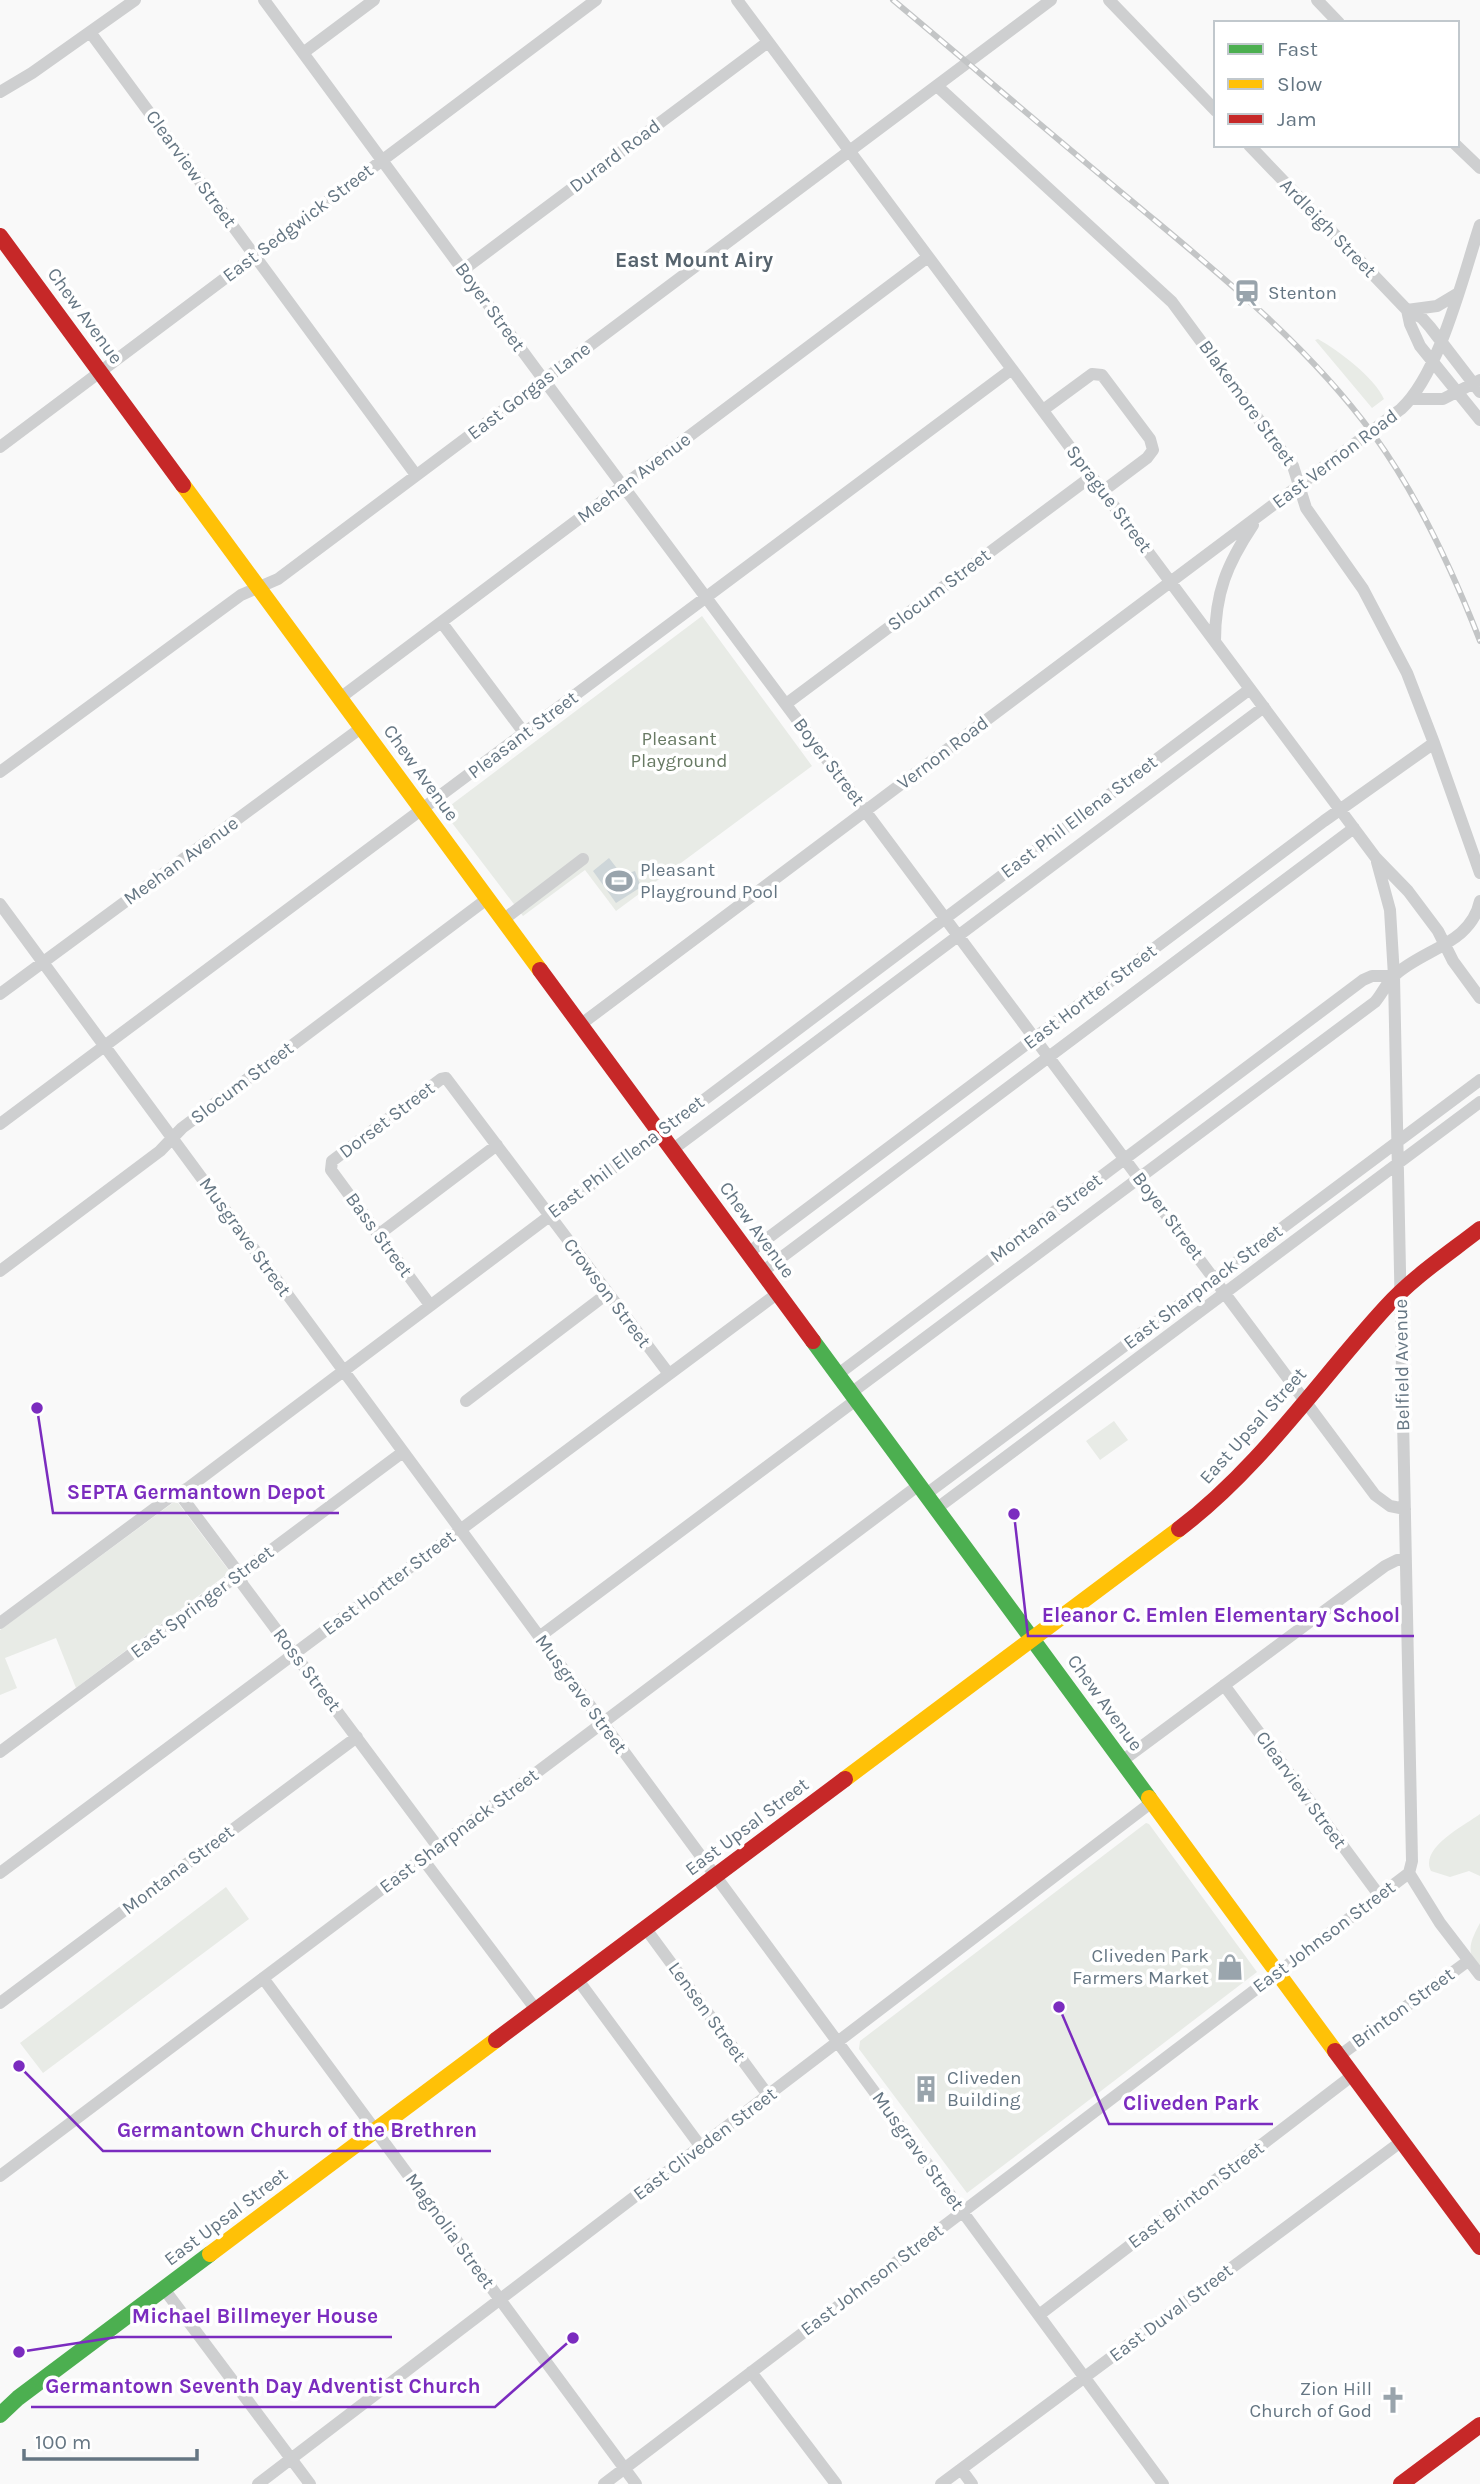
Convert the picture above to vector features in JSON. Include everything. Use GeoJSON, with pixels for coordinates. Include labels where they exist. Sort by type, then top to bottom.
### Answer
{"type":"FeatureCollection","features":[{"type":"Feature","properties":{"kind":"street"},"geometry":{"type":"LineString","coordinates":[[0,92],[32,73],[135,0]]}},
{"type":"Feature","properties":{"kind":"street","name":"Boyer Street"},"geometry":{"type":"LineString","coordinates":[[264,0],[1375,1495],[1390,1506],[1405,1509]]}},
{"type":"Feature","properties":{"kind":"street"},"geometry":{"type":"LineString","coordinates":[[303,53],[374,0]]}},
{"type":"Feature","properties":{"kind":"street","name":"East Sedgwick Street"},"geometry":{"type":"LineString","coordinates":[[0,447],[596,0]]}},
{"type":"Feature","properties":{"kind":"street","name":"Sprague Street"},"geometry":{"type":"LineString","coordinates":[[737,0],[1376,858],[1408,891],[1438,931],[1453,961],[1480,998]]}},
{"type":"Feature","properties":{"kind":"street","name":"East Gorgas Lane"},"geometry":{"type":"LineString","coordinates":[[0,772],[241,595],[278,579],[1051,0]]}},
{"type":"Feature","properties":{"kind":"street"},"geometry":{"type":"LineString","coordinates":[[1109,0],[1214,109]]}},
{"type":"Feature","properties":{"kind":"street"},"geometry":{"type":"LineString","coordinates":[[1317,0],[1337,21]]}},
{"type":"Feature","properties":{"kind":"street","name":"Clearview Street"},"geometry":{"type":"LineString","coordinates":[[90,32],[416,475]]}},
{"type":"Feature","properties":{"kind":"street","name":"Durard Road"},"geometry":{"type":"LineString","coordinates":[[463,270],[768,42]]}},
{"type":"Feature","properties":{"kind":"street","name":"Blakemore Street"},"geometry":{"type":"LineString","coordinates":[[937,86],[1172,302],[1293,466],[1306,508],[1351,570],[1386,629],[1415,691],[1480,873]]}},
{"type":"Feature","properties":{"kind":"street","name":"Ardleigh Street"},"geometry":{"type":"LineString","coordinates":[[1251,147],[1407,310],[1422,318],[1478,385]]}},
{"type":"Feature","properties":{"kind":"street"},"geometry":{"type":"LineString","coordinates":[[1458,147],[1480,168]]}},
{"type":"Feature","properties":{"kind":"street"},"geometry":{"type":"LineString","coordinates":[[1478,385],[1434,400],[1412,399],[1433,362],[1480,225]]}},
{"type":"Feature","properties":{"kind":"street","name":"Chew Avenue"},"geometry":{"type":"LineString","coordinates":[[0,236],[1480,2248]]}},
{"type":"Feature","properties":{"kind":"street","name":"Meehan Avenue"},"geometry":{"type":"LineString","coordinates":[[340,698],[928,257]]}},
{"type":"Feature","properties":{"kind":"street"},"geometry":{"type":"LineString","coordinates":[[1407,310],[1437,306],[1457,294]]}},
{"type":"Feature","properties":{"kind":"street","name":"Ardleigh Street"},"geometry":{"type":"LineString","coordinates":[[1407,310],[1409,324],[1416,340],[1480,420]]}},
{"type":"Feature","properties":{"kind":"street","name":"Pleasant Street"},"geometry":{"type":"LineString","coordinates":[[0,1124],[1012,369]]}},
{"type":"Feature","properties":{"kind":"street"},"geometry":{"type":"LineString","coordinates":[[1043,410],[1097,373],[1105,379],[1150,439],[1153,450],[1147,458],[1103,491]]}},
{"type":"Feature","properties":{"kind":"street","name":"East Vernon Road"},"geometry":{"type":"LineString","coordinates":[[1170,582],[1412,399]]}},
{"type":"Feature","properties":{"kind":"street","name":"Slocum Street"},"geometry":{"type":"LineString","coordinates":[[786,704],[1092,476]]}},
{"type":"Feature","properties":{"kind":"street","name":"East Vernon Road"},"geometry":{"type":"LineString","coordinates":[[1215,642],[1220,588],[1235,554],[1258,518]]}},
{"type":"Feature","properties":{"kind":"street","name":"Vernon Road"},"geometry":{"type":"LineString","coordinates":[[580,1025],[1170,582]]}},
{"type":"Feature","properties":{"kind":"street"},"geometry":{"type":"LineString","coordinates":[[442,623],[525,734]]}},
{"type":"Feature","properties":{"kind":"street","name":"East Phil Ellena Street"},"geometry":{"type":"LineString","coordinates":[[0,1623],[430,1305],[1250,689]]}},
{"type":"Feature","properties":{"kind":"street","name":"East Phil Ellena Street"},"geometry":{"type":"LineString","coordinates":[[672,1150],[1264,707]]}},
{"type":"Feature","properties":{"kind":"street","name":"Meehan Avenue"},"geometry":{"type":"LineString","coordinates":[[0,994],[361,727]]}},
{"type":"Feature","properties":{"kind":"street","name":"East Hortter Street"},"geometry":{"type":"LineString","coordinates":[[748,1253],[1434,743]]}},
{"type":"Feature","properties":{"kind":"street","name":"East Hortter Street"},"geometry":{"type":"LineString","coordinates":[[762,1272],[1354,828]]}},
{"type":"Feature","properties":{"kind":"street","name":"Belfield Avenue"},"geometry":{"type":"LineString","coordinates":[[1376,858],[1390,910],[1394,976],[1412,1861],[1409,1873]]}},
{"type":"Feature","properties":{"kind":"street"},"geometry":{"type":"LineString","coordinates":[[503,920],[583,859]]}},
{"type":"Feature","properties":{"kind":"street","name":"Slocum Street"},"geometry":{"type":"LineString","coordinates":[[0,1271],[160,1151],[182,1128],[487,899]]}},
{"type":"Feature","properties":{"kind":"street","name":"Montana Street"},"geometry":{"type":"LineString","coordinates":[[539,1637],[1139,1178],[1375,1002],[1394,976],[1470,924],[1480,901]]}},
{"type":"Feature","properties":{"kind":"street","name":"Musgrave Street"},"geometry":{"type":"LineString","coordinates":[[0,904],[1163,2484]]}},
{"type":"Feature","properties":{"kind":"street","name":"Montana Street"},"geometry":{"type":"LineString","coordinates":[[838,1375],[1363,981],[1373,976],[1394,976]]}},
{"type":"Feature","properties":{"kind":"street","name":"Crowson Street"},"geometry":{"type":"LineString","coordinates":[[446,1078],[669,1374]]}},
{"type":"Feature","properties":{"kind":"street","name":"Dorset Street"},"geometry":{"type":"LineString","coordinates":[[330,1165],[365,1136],[446,1078]]}},
{"type":"Feature","properties":{"kind":"street","name":"East Sharpnack Street"},"geometry":{"type":"LineString","coordinates":[[0,2176],[603,1723],[1214,1279],[1480,1080]]}},
{"type":"Feature","properties":{"kind":"street","name":"East Sharpnack Street"},"geometry":{"type":"LineString","coordinates":[[936,1509],[1480,1102]]}},
{"type":"Feature","properties":{"kind":"street"},"geometry":{"type":"LineString","coordinates":[[378,1235],[497,1145]]}},
{"type":"Feature","properties":{"kind":"street","name":"Bass Street"},"geometry":{"type":"LineString","coordinates":[[330,1165],[430,1305]]}},
{"type":"Feature","properties":{"kind":"street","name":"East Upsal Street"},"geometry":{"type":"LineString","coordinates":[[0,2415],[18,2398],[1033,1640],[1212,1503],[1233,1483],[1400,1292],[1480,1229]]}},
{"type":"Feature","properties":{"kind":"street"},"geometry":{"type":"LineString","coordinates":[[466,1401],[608,1293]]}},
{"type":"Feature","properties":{"kind":"street","name":"East Hortter Street"},"geometry":{"type":"LineString","coordinates":[[0,1873],[778,1293]]}},
{"type":"Feature","properties":{"kind":"street","name":"East Springer Street"},"geometry":{"type":"LineString","coordinates":[[0,1752],[403,1451]]}},
{"type":"Feature","properties":{"kind":"street","name":"Ross Street"},"geometry":{"type":"LineString","coordinates":[[178,1493],[438,1847]]}},
{"type":"Feature","properties":{"kind":"street"},"geometry":{"type":"LineString","coordinates":[[1122,1761],[1385,1566],[1397,1560],[1406,1560]]}},
{"type":"Feature","properties":{"kind":"street","name":"Clearview Street"},"geometry":{"type":"LineString","coordinates":[[1224,1685],[1378,1895]]}},
{"type":"Feature","properties":{"kind":"street","name":"Montana Street"},"geometry":{"type":"LineString","coordinates":[[0,2003],[357,1737]]}},
{"type":"Feature","properties":{"kind":"street","name":"East Cliveden Street"},"geometry":{"type":"LineString","coordinates":[[258,2484],[1152,1802]]}},
{"type":"Feature","properties":{"kind":"street"},"geometry":{"type":"LineString","coordinates":[[422,1858],[537,2011]]}},
{"type":"Feature","properties":{"kind":"street"},"geometry":{"type":"LineString","coordinates":[[1409,1873],[1422,1896],[1480,1975]]}},
{"type":"Feature","properties":{"kind":"street","name":"East Johnson Street"},"geometry":{"type":"LineString","coordinates":[[604,2484],[1276,1971],[1409,1873]]}},
{"type":"Feature","properties":{"kind":"street","name":"Lensen Street"},"geometry":{"type":"LineString","coordinates":[[646,1929],[768,2095]]}},
{"type":"Feature","properties":{"kind":"street","name":"Brinton Street"},"geometry":{"type":"LineString","coordinates":[[1339,2056],[1468,1961]]}},
{"type":"Feature","properties":{"kind":"street","name":"Magnolia Street"},"geometry":{"type":"LineString","coordinates":[[263,1978],[636,2484]]}},
{"type":"Feature","properties":{"kind":"street"},"geometry":{"type":"LineString","coordinates":[[578,1980],[701,2147]]}},
{"type":"Feature","properties":{"kind":"street","name":"East Brinton Street"},"geometry":{"type":"LineString","coordinates":[[1039,2315],[1353,2075]]}},
{"type":"Feature","properties":{"kind":"street","name":"East Duval Street"},"geometry":{"type":"LineString","coordinates":[[941,2484],[1402,2141]]}},
{"type":"Feature","properties":{"kind":"street"},"geometry":{"type":"LineString","coordinates":[[164,2289],[310,2484]]}},
{"type":"Feature","properties":{"kind":"street"},"geometry":{"type":"LineString","coordinates":[[751,2372],[836,2484]]}},
{"type":"Feature","properties":{"kind":"street"},"geometry":{"type":"LineString","coordinates":[[1401,2484],[1480,2425]]}},
{"type":"Feature","properties":{"kind":"street"},"geometry":{"type":"LineString","coordinates":[[961,2469],[972,2484]]}},
{"type":"Feature","properties":{"kind":"green space"},"geometry":{"type":"Polygon","coordinates":[[[1318,339],[1364,374],[1384,399],[1372,408],[1315,340],[1318,339]]]}},
{"type":"Feature","properties":{"kind":"green space","name":"Pleasant Playground"},"geometry":{"type":"Polygon","coordinates":[[[702,616],[812,766],[616,911],[585,870],[523,916],[443,811],[702,616]]]}},
{"type":"Feature","properties":{"kind":"green space"},"geometry":{"type":"Polygon","coordinates":[[[1114,1421],[1128,1440],[1100,1460],[1086,1441],[1114,1421]]]}},
{"type":"Feature","properties":{"kind":"green space"},"geometry":{"type":"Polygon","coordinates":[[[174,1502],[178,1503],[230,1572],[76,1688],[56,1638],[5,1658],[17,1688],[0,1695],[0,1630],[174,1502]]]}},
{"type":"Feature","properties":{"kind":"green space"},"geometry":{"type":"Polygon","coordinates":[[[1480,1814],[1480,1876],[1469,1871],[1450,1877],[1431,1871],[1429,1862],[1437,1846],[1480,1814]]]}},
{"type":"Feature","properties":{"kind":"green space"},"geometry":{"type":"Polygon","coordinates":[[[1146,1823],[1257,1972],[967,2193],[859,2049],[860,2041],[1146,1823]]]}},
{"type":"Feature","properties":{"kind":"green space"},"geometry":{"type":"Polygon","coordinates":[[[226,1887],[249,1919],[43,2073],[20,2043],[226,1887]]]}},
{"type":"Feature","properties":{"kind":"green space"},"geometry":{"type":"Polygon","coordinates":[[[1480,1923],[1480,1969],[1472,1957],[1471,1947],[1480,1923]]]}},
{"type":"Feature","properties":{"kind":"shaded area","name":"Pleasant Playground Pool"},"geometry":{"type":"Polygon","coordinates":[[[609,858],[622,875],[635,871],[641,887],[616,903],[593,871],[609,858]]]}},
{"type":"Feature","properties":{"kind":"railway"},"geometry":{"type":"LineString","coordinates":[[893,0],[1229,283],[1319,369],[1373,434],[1405,482],[1446,560],[1480,641]]}},
{"type":"Feature","properties":{"kind":"traffic: fast"},"geometry":{"type":"LineString","coordinates":[[813,1341],[1149,1798]]}},
{"type":"Feature","properties":{"kind":"traffic: fast"},"geometry":{"type":"LineString","coordinates":[[0,2415],[18,2398],[210,2254]]}},
{"type":"Feature","properties":{"kind":"traffic: slow"},"geometry":{"type":"LineString","coordinates":[[183,485],[540,970]]}},
{"type":"Feature","properties":{"kind":"traffic: slow"},"geometry":{"type":"LineString","coordinates":[[845,1779],[1179,1529]]}},
{"type":"Feature","properties":{"kind":"traffic: slow"},"geometry":{"type":"LineString","coordinates":[[1149,1798],[1335,2051]]}},
{"type":"Feature","properties":{"kind":"traffic: slow"},"geometry":{"type":"LineString","coordinates":[[210,2254],[496,2040]]}},
{"type":"Feature","properties":{"kind":"traffic: jam"},"geometry":{"type":"LineString","coordinates":[[0,236],[183,485]]}},
{"type":"Feature","properties":{"kind":"traffic: jam"},"geometry":{"type":"LineString","coordinates":[[540,970],[813,1341]]}},
{"type":"Feature","properties":{"kind":"traffic: jam"},"geometry":{"type":"LineString","coordinates":[[1179,1529],[1236,1479],[1396,1296],[1480,1229]]}},
{"type":"Feature","properties":{"kind":"traffic: jam"},"geometry":{"type":"LineString","coordinates":[[496,2040],[845,1779]]}},
{"type":"Feature","properties":{"kind":"traffic: jam"},"geometry":{"type":"LineString","coordinates":[[1335,2051],[1480,2247]]}},
{"type":"Feature","properties":{"kind":"traffic: jam"},"geometry":{"type":"LineString","coordinates":[[1401,2484],[1480,2425]]}},
{"type":"Feature","properties":{"kind":"place","name":"Stenton"},"geometry":{"type":"Point","coordinates":[1247,293]}},
{"type":"Feature","properties":{"kind":"place","name":"Pleasant Playground Pool"},"geometry":{"type":"Point","coordinates":[619,881]}},
{"type":"Feature","properties":{"kind":"place","name":"SEPTA Germantown Depot"},"geometry":{"type":"Point","coordinates":[37,1408]}},
{"type":"Feature","properties":{"kind":"place","name":"Eleanor C. Emlen Elementary School"},"geometry":{"type":"Point","coordinates":[1014,1514]}},
{"type":"Feature","properties":{"kind":"place","name":"Cliveden Park Farmers Market"},"geometry":{"type":"Point","coordinates":[1230,1967]}},
{"type":"Feature","properties":{"kind":"place","name":"Cliveden Park"},"geometry":{"type":"Point","coordinates":[1059,2007]}},
{"type":"Feature","properties":{"kind":"place","name":"Germantown Church of the Brethren"},"geometry":{"type":"Point","coordinates":[19,2066]}},
{"type":"Feature","properties":{"kind":"place","name":"Cliveden Building"},"geometry":{"type":"Point","coordinates":[926,2089]}},
{"type":"Feature","properties":{"kind":"place","name":"Germantown Seventh Day Adventist Church"},"geometry":{"type":"Point","coordinates":[573,2338]}},
{"type":"Feature","properties":{"kind":"place","name":"Michael Billmeyer House"},"geometry":{"type":"Point","coordinates":[19,2352]}},
{"type":"Feature","properties":{"kind":"place","name":"Zion Hill Church of God"},"geometry":{"type":"Point","coordinates":[1393,2400]}},
{"type":"Feature","properties":{"kind":"district","name":"East Mount Airy"},"geometry":{"type":"Point","coordinates":[694,260]}}]}
